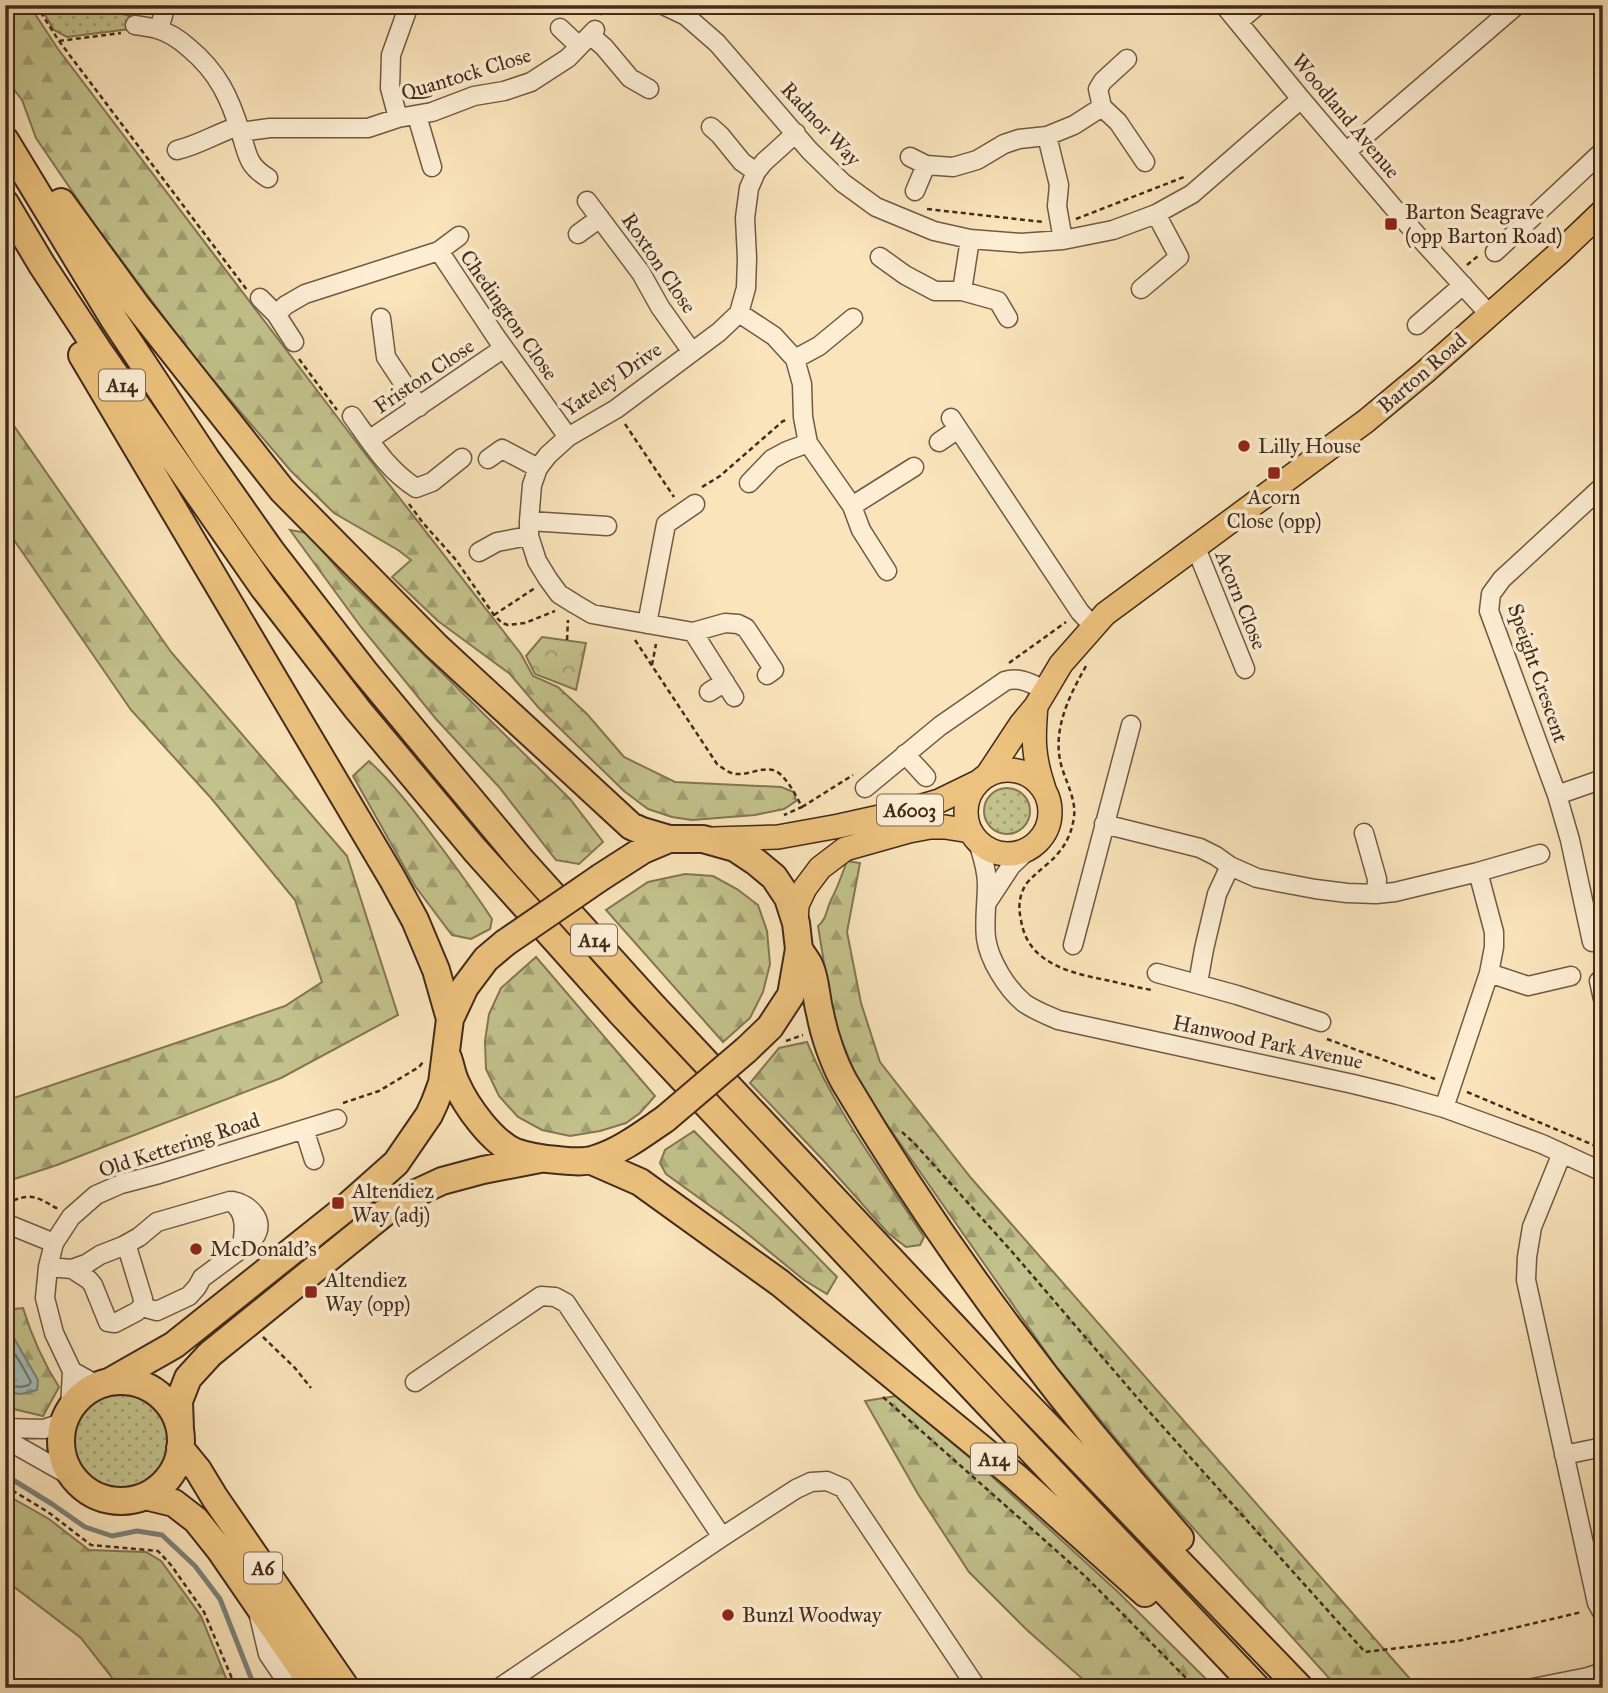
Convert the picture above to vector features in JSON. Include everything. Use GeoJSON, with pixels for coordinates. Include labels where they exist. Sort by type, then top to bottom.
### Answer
{"type":"FeatureCollection","features":[{"type":"Feature","properties":{"kind":"highway"},"geometry":{"type":"LineString","coordinates":[[5,139],[54,193],[136,305],[282,490],[436,646],[622,819],[642,831],[669,839],[703,839],[735,848],[774,877],[788,898],[796,923],[799,949],[791,995],[770,1027],[665,1119],[614,1152],[592,1161],[570,1161],[540,1159],[513,1151],[479,1121],[435,1053]]}},
{"type":"Feature","properties":{"kind":"highway","name":"A14"},"geometry":{"type":"LineString","coordinates":[[5,139],[113,318],[271,551],[364,671],[522,861],[1014,1391],[1300,1688]]}},
{"type":"Feature","properties":{"kind":"highway","name":"A14"},"geometry":{"type":"LineString","coordinates":[[5,203],[42,265],[120,383],[263,587],[358,710],[475,850],[640,1033],[1257,1688]]}},
{"type":"Feature","properties":{"kind":"highway"},"geometry":{"type":"LineString","coordinates":[[42,265],[83,357],[415,920],[436,970],[450,1019]]}},
{"type":"Feature","properties":{"kind":"highway"},"geometry":{"type":"LineString","coordinates":[[540,1159],[442,1181],[400,1201],[210,1354],[188,1378],[179,1401],[180,1438],[177,1463],[159,1488],[145,1496],[126,1501],[106,1499],[88,1492],[74,1478],[64,1461],[61,1441],[67,1415],[80,1397],[174,1345],[342,1211],[396,1163],[435,1102],[442,1083],[435,1053],[465,986],[486,959],[505,943],[642,850],[669,839]]}},
{"type":"Feature","properties":{"kind":"highway","name":"A14"},"geometry":{"type":"LineString","coordinates":[[799,949],[811,968],[824,1030],[843,1079],[934,1223],[1006,1326],[1131,1483],[1197,1557],[1261,1646]]}},
{"type":"Feature","properties":{"kind":"highway","name":"A14"},"geometry":{"type":"LineString","coordinates":[[592,1161],[640,1182],[780,1283],[1016,1477],[1156,1603],[1207,1635]]}},
{"type":"Feature","properties":{"kind":"highway"},"geometry":{"type":"LineString","coordinates":[[104,1384],[128,1381],[146,1387],[162,1397],[173,1412],[180,1438]]}},
{"type":"Feature","properties":{"kind":"highway","name":"A6"},"geometry":{"type":"LineString","coordinates":[[180,1438],[215,1498],[345,1688]]}},
{"type":"Feature","properties":{"kind":"highway","name":"A6"},"geometry":{"type":"LineString","coordinates":[[145,1496],[174,1503],[196,1520],[220,1550],[315,1688]]}},
{"type":"Feature","properties":{"kind":"main road","name":"Barton Road"},"geometry":{"type":"LineString","coordinates":[[983,778],[1041,698],[1087,619],[1128,596],[1196,548],[1366,421],[1559,253],[1603,211]]}},
{"type":"Feature","properties":{"kind":"main road"},"geometry":{"type":"LineString","coordinates":[[1041,698],[1034,752],[1037,768],[1047,796],[1050,811],[1048,825],[1041,838],[1030,848],[1016,853],[1001,853],[988,849],[974,836],[966,818],[970,792],[983,778],[1001,770],[1014,770],[1028,775],[1040,784],[1047,796]]}},
{"type":"Feature","properties":{"kind":"main road","name":"A6003"},"geometry":{"type":"LineString","coordinates":[[703,839],[778,837],[839,826],[939,801],[983,778]]}},
{"type":"Feature","properties":{"kind":"main road","name":"A6003"},"geometry":{"type":"LineString","coordinates":[[796,923],[797,905],[806,888],[820,868],[845,849],[930,827],[945,827],[974,836]]}},
{"type":"Feature","properties":{"kind":"street"},"geometry":{"type":"LineString","coordinates":[[159,29],[166,5]]}},
{"type":"Feature","properties":{"kind":"street","name":"Radnor Way"},"geometry":{"type":"LineString","coordinates":[[663,5],[686,16],[717,43],[810,151],[843,183],[876,206],[934,231],[970,239],[1021,243],[1062,232],[1113,230],[1156,214],[1192,194],[1301,99]]}},
{"type":"Feature","properties":{"kind":"street","name":"Woodland Avenue"},"geometry":{"type":"LineString","coordinates":[[1224,5],[1416,234],[1489,314]]}},
{"type":"Feature","properties":{"kind":"street"},"geometry":{"type":"LineString","coordinates":[[1238,22],[1258,5]]}},
{"type":"Feature","properties":{"kind":"street"},"geometry":{"type":"LineString","coordinates":[[1346,152],[1517,5]]}},
{"type":"Feature","properties":{"kind":"street"},"geometry":{"type":"LineString","coordinates":[[398,118],[390,88],[391,55],[404,7]]}},
{"type":"Feature","properties":{"kind":"street"},"geometry":{"type":"LineString","coordinates":[[135,25],[159,29],[181,41],[202,59],[218,78],[230,101],[255,171],[268,178]]}},
{"type":"Feature","properties":{"kind":"street"},"geometry":{"type":"LineString","coordinates":[[560,28],[588,37],[604,47],[630,78],[649,89]]}},
{"type":"Feature","properties":{"kind":"street","name":"Quantock Close"},"geometry":{"type":"LineString","coordinates":[[177,150],[229,129],[368,128],[398,118],[432,112],[474,96],[504,91],[531,82],[568,58],[588,37]]}},
{"type":"Feature","properties":{"kind":"street"},"geometry":{"type":"LineString","coordinates":[[915,191],[918,161],[953,167],[978,160],[1004,144],[1019,139],[1047,136],[1074,125],[1100,98],[1103,81],[1127,59]]}},
{"type":"Feature","properties":{"kind":"street"},"geometry":{"type":"LineString","coordinates":[[1100,98],[1145,162]]}},
{"type":"Feature","properties":{"kind":"street"},"geometry":{"type":"LineString","coordinates":[[416,116],[432,167]]}},
{"type":"Feature","properties":{"kind":"street"},"geometry":{"type":"LineString","coordinates":[[711,127],[742,162],[756,172]]}},
{"type":"Feature","properties":{"kind":"street"},"geometry":{"type":"LineString","coordinates":[[796,133],[764,162],[749,188],[745,218],[746,288],[739,313],[774,336],[794,359],[802,384],[803,417],[808,443],[852,506],[861,530],[887,571]]}},
{"type":"Feature","properties":{"kind":"street"},"geometry":{"type":"LineString","coordinates":[[1047,136],[1059,185],[1057,206],[1062,232]]}},
{"type":"Feature","properties":{"kind":"street"},"geometry":{"type":"LineString","coordinates":[[1495,252],[1603,151]]}},
{"type":"Feature","properties":{"kind":"street","name":"Roxton Close"},"geometry":{"type":"LineString","coordinates":[[587,201],[641,273],[660,307],[692,352]]}},
{"type":"Feature","properties":{"kind":"street"},"geometry":{"type":"LineString","coordinates":[[1141,289],[1179,257],[1156,214]]}},
{"type":"Feature","properties":{"kind":"street"},"geometry":{"type":"LineString","coordinates":[[578,234],[600,218]]}},
{"type":"Feature","properties":{"kind":"street","name":"Chedington Close"},"geometry":{"type":"LineString","coordinates":[[276,314],[305,294],[439,251],[459,236]]}},
{"type":"Feature","properties":{"kind":"street"},"geometry":{"type":"LineString","coordinates":[[962,291],[970,239]]}},
{"type":"Feature","properties":{"kind":"street","name":"Chedington Close"},"geometry":{"type":"LineString","coordinates":[[439,251],[443,261],[568,437]]}},
{"type":"Feature","properties":{"kind":"street"},"geometry":{"type":"LineString","coordinates":[[880,257],[905,275],[935,291],[962,291],[998,301],[1008,318]]}},
{"type":"Feature","properties":{"kind":"street"},"geometry":{"type":"LineString","coordinates":[[1417,325],[1463,285]]}},
{"type":"Feature","properties":{"kind":"street"},"geometry":{"type":"LineString","coordinates":[[260,298],[276,314],[294,342]]}},
{"type":"Feature","properties":{"kind":"street","name":"Yateley Drive"},"geometry":{"type":"LineString","coordinates":[[538,468],[568,437],[616,409],[719,332],[739,313]]}},
{"type":"Feature","properties":{"kind":"street"},"geometry":{"type":"LineString","coordinates":[[381,318],[386,357],[419,407]]}},
{"type":"Feature","properties":{"kind":"street"},"geometry":{"type":"LineString","coordinates":[[794,359],[824,353],[853,318]]}},
{"type":"Feature","properties":{"kind":"street","name":"Friston Close"},"geometry":{"type":"LineString","coordinates":[[369,440],[504,348]]}},
{"type":"Feature","properties":{"kind":"street"},"geometry":{"type":"LineString","coordinates":[[352,416],[384,462],[416,488],[432,482],[462,458]]}},
{"type":"Feature","properties":{"kind":"street"},"geometry":{"type":"LineString","coordinates":[[939,442],[954,424],[1087,619]]}},
{"type":"Feature","properties":{"kind":"street"},"geometry":{"type":"LineString","coordinates":[[748,483],[772,459],[808,443]]}},
{"type":"Feature","properties":{"kind":"street"},"geometry":{"type":"LineString","coordinates":[[488,459],[502,450],[538,468],[532,485],[529,528],[537,561],[559,594],[592,614],[639,628],[693,632],[725,623],[738,624],[746,628],[774,670],[767,675]]}},
{"type":"Feature","properties":{"kind":"street"},"geometry":{"type":"LineString","coordinates":[[852,506],[915,467]]}},
{"type":"Feature","properties":{"kind":"street","name":"Speight Crescent"},"geometry":{"type":"LineString","coordinates":[[1592,942],[1570,840],[1557,795],[1489,611],[1491,594],[1502,579],[1603,485]]}},
{"type":"Feature","properties":{"kind":"street"},"geometry":{"type":"LineString","coordinates":[[639,628],[654,586],[666,524],[691,499]]}},
{"type":"Feature","properties":{"kind":"street"},"geometry":{"type":"LineString","coordinates":[[479,552],[529,528],[607,526]]}},
{"type":"Feature","properties":{"kind":"street","name":"Acorn Close"},"geometry":{"type":"LineString","coordinates":[[1196,548],[1245,669]]}},
{"type":"Feature","properties":{"kind":"street"},"geometry":{"type":"LineString","coordinates":[[693,632],[729,690],[709,692]]}},
{"type":"Feature","properties":{"kind":"street"},"geometry":{"type":"LineString","coordinates":[[865,788],[946,722],[1004,681],[1012,678],[1022,680],[1041,698]]}},
{"type":"Feature","properties":{"kind":"street"},"geometry":{"type":"LineString","coordinates":[[1073,945],[1130,725]]}},
{"type":"Feature","properties":{"kind":"street"},"geometry":{"type":"LineString","coordinates":[[905,754],[926,777]]}},
{"type":"Feature","properties":{"kind":"street"},"geometry":{"type":"LineString","coordinates":[[1557,795],[1603,779]]}},
{"type":"Feature","properties":{"kind":"street"},"geometry":{"type":"LineString","coordinates":[[1104,824],[1200,848],[1257,878],[1336,892],[1395,892],[1478,873],[1540,854]]}},
{"type":"Feature","properties":{"kind":"street"},"geometry":{"type":"LineString","coordinates":[[1364,832],[1377,879],[1376,894]]}},
{"type":"Feature","properties":{"kind":"street","name":"Hanwood Park Avenue"},"geometry":{"type":"LineString","coordinates":[[974,836],[987,882],[986,938],[990,954],[998,971],[1023,1002],[1058,1020],[1353,1084],[1444,1108],[1562,1153],[1603,1172]]}},
{"type":"Feature","properties":{"kind":"street"},"geometry":{"type":"LineString","coordinates":[[986,904],[1011,866],[1030,848]]}},
{"type":"Feature","properties":{"kind":"street"},"geometry":{"type":"LineString","coordinates":[[1198,983],[1217,894],[1230,866]]}},
{"type":"Feature","properties":{"kind":"street"},"geometry":{"type":"LineString","coordinates":[[1444,1108],[1489,973],[1494,947],[1494,932],[1478,873]]}},
{"type":"Feature","properties":{"kind":"street"},"geometry":{"type":"LineString","coordinates":[[1157,973],[1198,983],[1320,1029]]}},
{"type":"Feature","properties":{"kind":"street"},"geometry":{"type":"LineString","coordinates":[[1489,973],[1528,986],[1571,976]]}},
{"type":"Feature","properties":{"kind":"street"},"geometry":{"type":"LineString","coordinates":[[1599,981],[1603,999]]}},
{"type":"Feature","properties":{"kind":"street","name":"Old Kettering Road"},"geometry":{"type":"LineString","coordinates":[[67,1415],[72,1371],[54,1333],[45,1298],[54,1243],[71,1217],[96,1195],[121,1184],[304,1129],[335,1112]]}},
{"type":"Feature","properties":{"kind":"street"},"geometry":{"type":"LineString","coordinates":[[304,1129],[314,1160]]}},
{"type":"Feature","properties":{"kind":"street"},"geometry":{"type":"LineString","coordinates":[[1562,1153],[1532,1227],[1526,1280],[1599,1607]]}},
{"type":"Feature","properties":{"kind":"street"},"geometry":{"type":"LineString","coordinates":[[48,1267],[72,1269],[86,1264],[139,1237],[157,1222],[230,1201],[243,1203],[255,1213],[259,1226],[255,1238],[202,1278],[189,1296],[158,1311],[142,1307],[115,1323],[108,1322],[105,1317],[93,1285],[72,1269]]}},
{"type":"Feature","properties":{"kind":"street"},"geometry":{"type":"LineString","coordinates":[[5,1223],[54,1243]]}},
{"type":"Feature","properties":{"kind":"street"},"geometry":{"type":"LineString","coordinates":[[123,1246],[128,1250],[143,1299],[142,1307]]}},
{"type":"Feature","properties":{"kind":"street"},"geometry":{"type":"LineString","coordinates":[[93,1285],[94,1258]]}},
{"type":"Feature","properties":{"kind":"street"},"geometry":{"type":"LineString","coordinates":[[415,1382],[541,1296],[555,1297],[566,1303],[722,1537]]}},
{"type":"Feature","properties":{"kind":"street"},"geometry":{"type":"LineString","coordinates":[[72,1371],[104,1384]]}},
{"type":"Feature","properties":{"kind":"street"},"geometry":{"type":"LineString","coordinates":[[5,1428],[44,1429],[67,1415]]}},
{"type":"Feature","properties":{"kind":"street"},"geometry":{"type":"LineString","coordinates":[[5,1439],[74,1478]]}},
{"type":"Feature","properties":{"kind":"street"},"geometry":{"type":"LineString","coordinates":[[1564,1455],[1603,1447]]}},
{"type":"Feature","properties":{"kind":"street"},"geometry":{"type":"LineString","coordinates":[[499,1688],[796,1489],[811,1482],[827,1481],[843,1488],[977,1688]]}},
{"type":"Feature","properties":{"kind":"street"},"geometry":{"type":"LineString","coordinates":[[255,1600],[268,1654],[291,1688]]}},
{"type":"Feature","properties":{"kind":"street"},"geometry":{"type":"LineString","coordinates":[[1533,1688],[1603,1672]]}},
{"type":"Feature","properties":{"kind":"path"},"geometry":{"type":"LineString","coordinates":[[59,41],[132,32],[135,25]]}},
{"type":"Feature","properties":{"kind":"path"},"geometry":{"type":"LineString","coordinates":[[924,209],[1062,232],[1195,173]]}},
{"type":"Feature","properties":{"kind":"path"},"geometry":{"type":"LineString","coordinates":[[616,409],[691,499],[783,421],[803,417]]}},
{"type":"Feature","properties":{"kind":"path"},"geometry":{"type":"LineString","coordinates":[[494,615],[543,583]]}},
{"type":"Feature","properties":{"kind":"path"},"geometry":{"type":"LineString","coordinates":[[1008,663],[1087,619]]}},
{"type":"Feature","properties":{"kind":"path"},"geometry":{"type":"LineString","coordinates":[[567,640],[568,620]]}},
{"type":"Feature","properties":{"kind":"path"},"geometry":{"type":"LineString","coordinates":[[639,628],[652,665],[718,764],[726,771],[736,774],[770,769],[780,773],[795,793]]}},
{"type":"Feature","properties":{"kind":"path"},"geometry":{"type":"LineString","coordinates":[[652,665],[656,643]]}},
{"type":"Feature","properties":{"kind":"path"},"geometry":{"type":"LineString","coordinates":[[1088,664],[1065,710],[1058,734],[1058,756],[1072,798],[1074,813],[1071,831],[1057,856],[1025,886],[1019,909],[1022,926],[1029,943],[1042,958],[1056,966],[1159,992]]}},
{"type":"Feature","properties":{"kind":"path"},"geometry":{"type":"LineString","coordinates":[[1320,1029],[1355,1048],[1445,1083]]}},
{"type":"Feature","properties":{"kind":"path"},"geometry":{"type":"LineString","coordinates":[[786,1041],[824,1030]]}},
{"type":"Feature","properties":{"kind":"path"},"geometry":{"type":"LineString","coordinates":[[335,1112],[379,1091],[419,1067],[435,1053]]}},
{"type":"Feature","properties":{"kind":"path"},"geometry":{"type":"LineString","coordinates":[[1459,1089],[1603,1149]]}},
{"type":"Feature","properties":{"kind":"path"},"geometry":{"type":"LineString","coordinates":[[899,1130],[915,1144],[1146,1408],[1366,1652],[1458,1641],[1599,1607]]}},
{"type":"Feature","properties":{"kind":"path"},"geometry":{"type":"LineString","coordinates":[[5,1203],[27,1195],[56,1208],[61,1203]]}},
{"type":"Feature","properties":{"kind":"path"},"geometry":{"type":"LineString","coordinates":[[261,1334],[312,1388]]}},
{"type":"Feature","properties":{"kind":"path"},"geometry":{"type":"LineString","coordinates":[[878,1393],[1086,1577],[1196,1688]]}},
{"type":"Feature","properties":{"kind":"path"},"geometry":{"type":"LineString","coordinates":[[5,1486],[48,1512],[91,1545],[158,1551],[204,1612],[236,1688]]}},
{"type":"Feature","properties":{"kind":"green space"},"geometry":{"type":"Polygon","coordinates":[[[5,5],[29,5],[58,49],[363,451],[521,654],[533,676],[558,687],[587,714],[624,757],[675,782],[781,787],[794,792],[796,801],[784,809],[755,815],[692,820],[648,809],[624,791],[538,707],[510,674],[438,621],[392,577],[411,560],[334,513],[291,471],[196,360],[95,225],[36,138],[22,100],[5,78],[5,5]]]}},
{"type":"Feature","properties":{"kind":"green space"},"geometry":{"type":"Polygon","coordinates":[[[39,5],[110,5],[115,12],[133,17],[130,29],[67,37],[54,30],[39,5]]]}},
{"type":"Feature","properties":{"kind":"green space"},"geometry":{"type":"Polygon","coordinates":[[[5,413],[171,652],[347,856],[398,1015],[281,1078],[57,1165],[5,1182],[5,1101],[285,1006],[322,982],[295,900],[211,798],[131,710],[5,527],[5,413]]]}},
{"type":"Feature","properties":{"kind":"green space"},"geometry":{"type":"Polygon","coordinates":[[[290,530],[307,533],[344,576],[570,799],[603,842],[579,864],[556,860],[499,787],[436,719],[361,627],[290,530]]]}},
{"type":"Feature","properties":{"kind":"green space"},"geometry":{"type":"Polygon","coordinates":[[[542,637],[586,643],[576,690],[535,674],[526,656],[542,637]]]}},
{"type":"Feature","properties":{"kind":"green space"},"geometry":{"type":"Polygon","coordinates":[[[369,761],[402,796],[463,877],[492,919],[490,929],[471,939],[452,935],[415,886],[353,776],[369,761]]]}},
{"type":"Feature","properties":{"kind":"green space"},"geometry":{"type":"Polygon","coordinates":[[[1007,788],[1023,795],[1030,811],[1023,827],[1007,834],[991,827],[984,811],[991,795],[1007,788]]]}},
{"type":"Feature","properties":{"kind":"green space"},"geometry":{"type":"Polygon","coordinates":[[[847,861],[860,863],[847,932],[861,1003],[880,1062],[971,1178],[1418,1688],[1338,1688],[1157,1488],[1057,1368],[860,1086],[833,1019],[818,926],[825,917],[847,861]]]}},
{"type":"Feature","properties":{"kind":"green space"},"geometry":{"type":"Polygon","coordinates":[[[685,874],[713,876],[737,889],[758,905],[767,931],[770,964],[763,992],[750,1018],[723,1042],[606,910],[648,882],[685,874]]]}},
{"type":"Feature","properties":{"kind":"green space"},"geometry":{"type":"Polygon","coordinates":[[[536,957],[655,1096],[640,1113],[626,1123],[570,1136],[542,1130],[518,1117],[499,1096],[486,1069],[485,1041],[489,1014],[501,988],[536,957]]]}},
{"type":"Feature","properties":{"kind":"green space"},"geometry":{"type":"Polygon","coordinates":[[[807,1042],[846,1118],[924,1237],[920,1245],[906,1247],[888,1233],[750,1083],[779,1048],[807,1042]]]}},
{"type":"Feature","properties":{"kind":"green space"},"geometry":{"type":"Polygon","coordinates":[[[694,1131],[837,1277],[827,1294],[804,1280],[738,1226],[666,1174],[660,1163],[665,1150],[694,1131]]]}},
{"type":"Feature","properties":{"kind":"green space"},"geometry":{"type":"Polygon","coordinates":[[[23,1308],[38,1349],[59,1387],[43,1416],[5,1407],[5,1310],[23,1308]]]}},
{"type":"Feature","properties":{"kind":"green space"},"geometry":{"type":"Polygon","coordinates":[[[121,1395],[139,1399],[154,1409],[164,1424],[168,1442],[164,1460],[154,1475],[139,1485],[121,1489],[103,1485],[88,1475],[78,1460],[74,1442],[78,1424],[88,1409],[103,1399],[121,1395]]]}},
{"type":"Feature","properties":{"kind":"green space"},"geometry":{"type":"Polygon","coordinates":[[[896,1396],[987,1472],[1117,1591],[1213,1688],[1101,1688],[1086,1682],[1028,1631],[969,1572],[918,1494],[865,1401],[896,1396]]]}},
{"type":"Feature","properties":{"kind":"green space"},"geometry":{"type":"Polygon","coordinates":[[[5,1494],[49,1519],[89,1550],[146,1552],[161,1561],[201,1616],[230,1688],[120,1688],[81,1638],[5,1580],[5,1494]]]}},
{"type":"Feature","properties":{"kind":"water"},"geometry":{"type":"Polygon","coordinates":[[[5,1333],[11,1333],[38,1380],[37,1390],[21,1394],[5,1392],[5,1333]]]}},
{"type":"Feature","properties":{"kind":"waterway"},"geometry":{"type":"LineString","coordinates":[[5,1475],[85,1527],[112,1536],[137,1531],[162,1535],[195,1566],[220,1599],[255,1688]]}},
{"type":"Feature","properties":{"kind":"place","name":"Barton Seagrave (opp Barton Road)"},"geometry":{"type":"Point","coordinates":[1391,224]}},
{"type":"Feature","properties":{"kind":"place","name":"Lilly House"},"geometry":{"type":"Point","coordinates":[1244,446]}},
{"type":"Feature","properties":{"kind":"place","name":"Acorn Close (opp)"},"geometry":{"type":"Point","coordinates":[1274,473]}},
{"type":"Feature","properties":{"kind":"place","name":"Altendiez Way (adj)"},"geometry":{"type":"Point","coordinates":[338,1203]}},
{"type":"Feature","properties":{"kind":"place","name":"McDonald's"},"geometry":{"type":"Point","coordinates":[196,1249]}},
{"type":"Feature","properties":{"kind":"place","name":"Altendiez Way (opp)"},"geometry":{"type":"Point","coordinates":[311,1292]}},
{"type":"Feature","properties":{"kind":"place","name":"Bunzl Woodway"},"geometry":{"type":"Point","coordinates":[728,1615]}}]}
